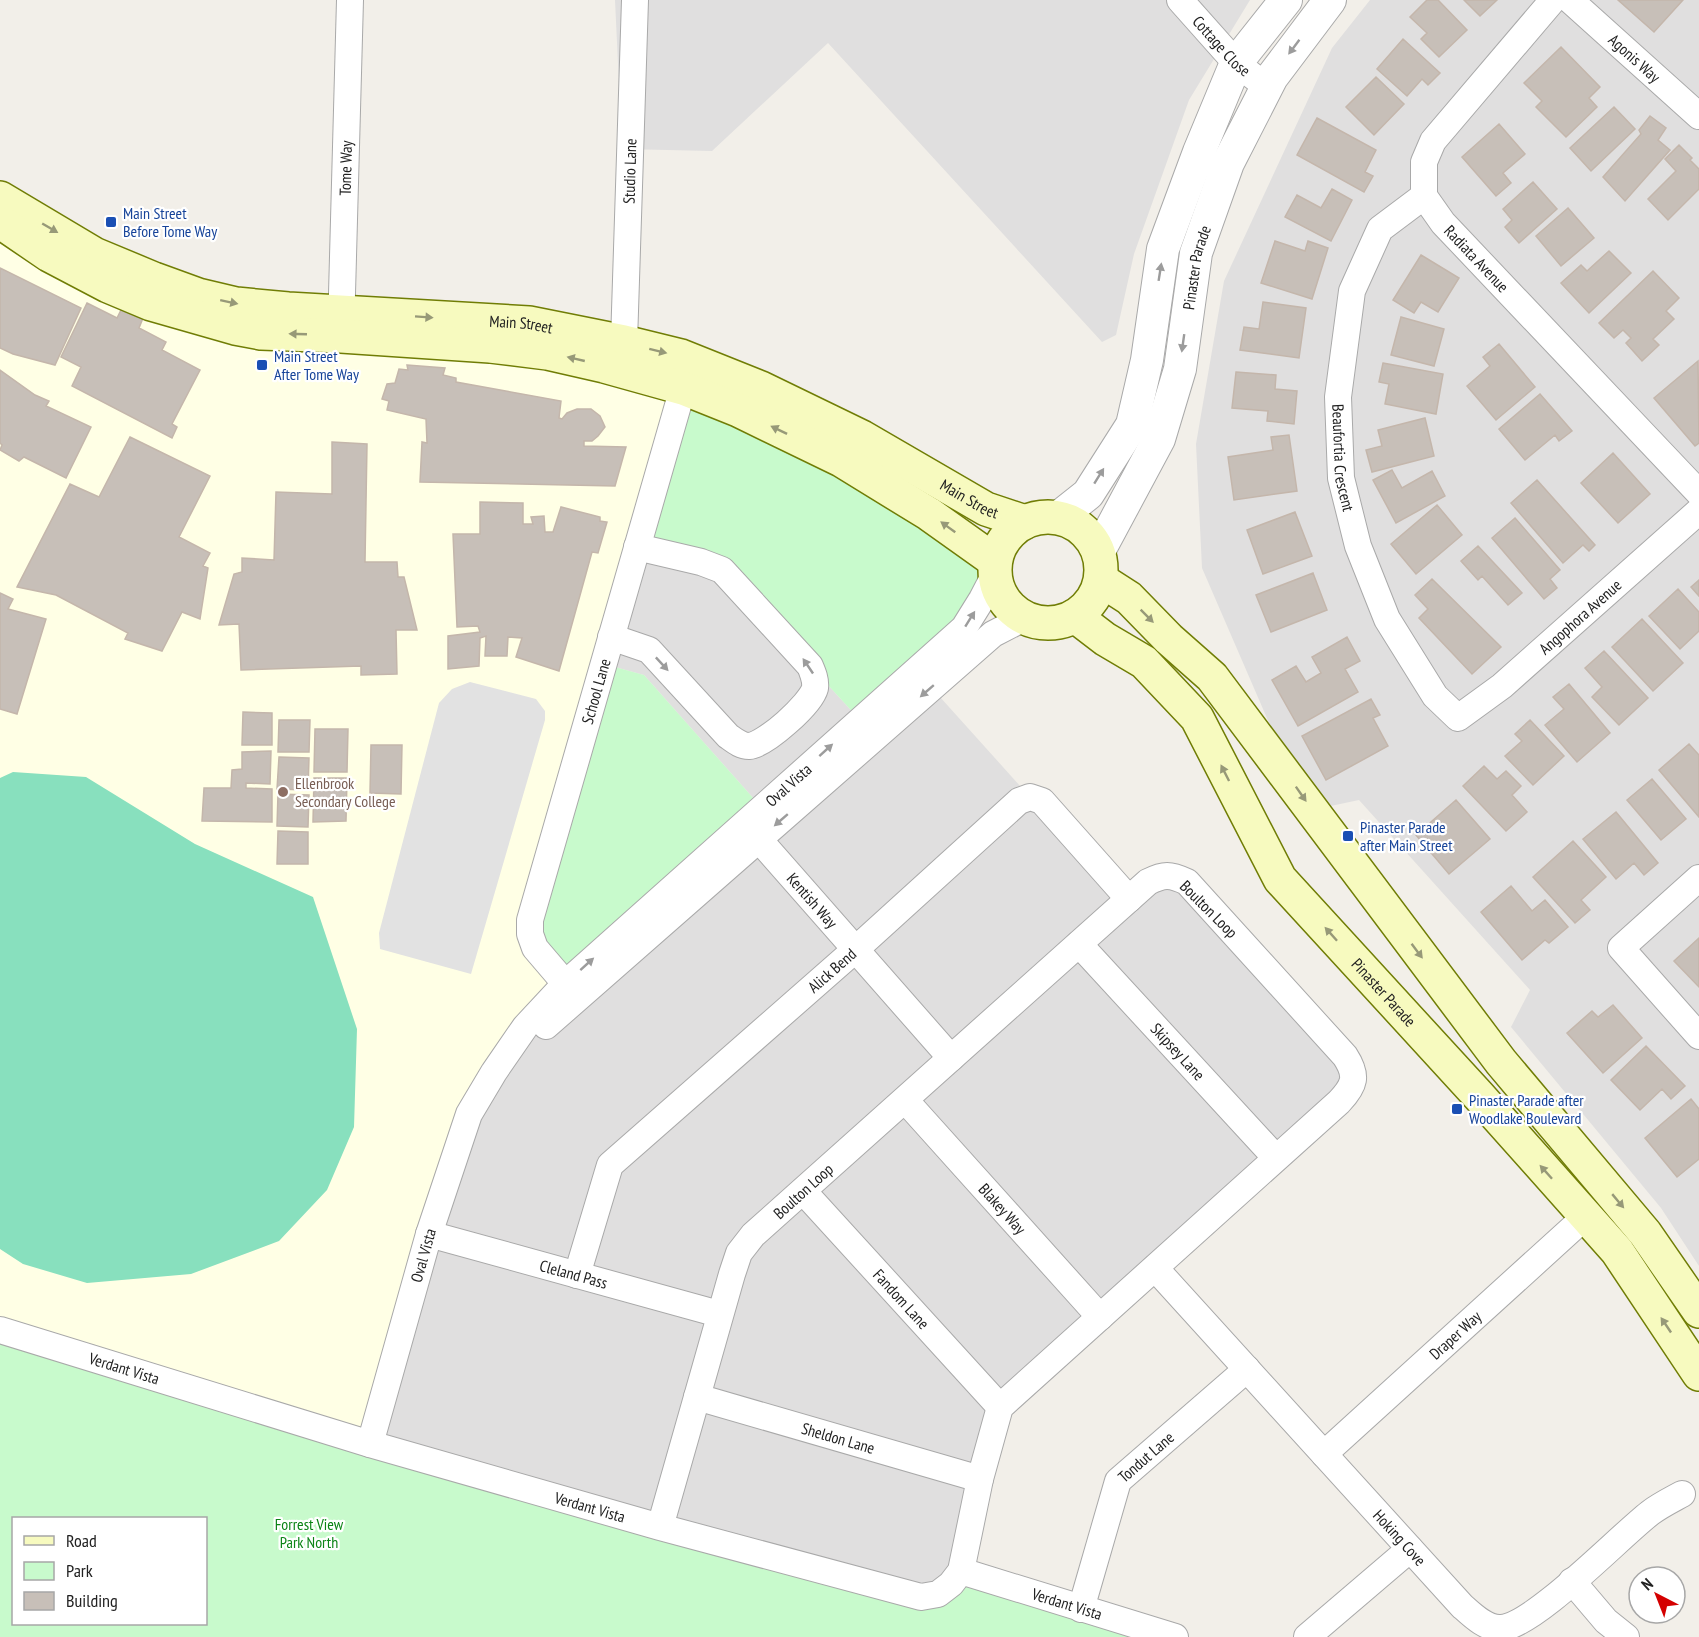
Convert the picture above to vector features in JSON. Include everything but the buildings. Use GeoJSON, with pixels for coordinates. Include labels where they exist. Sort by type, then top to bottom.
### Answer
{"type":"FeatureCollection","features":[{"type":"Feature","properties":{"kind":"main road","name":"Main Street"},"geometry":{"type":"LineString","coordinates":[[0,198],[94,254],[198,295],[341,323],[547,353],[683,388],[738,410],[840,460],[929,514],[995,568]]}},
{"type":"Feature","properties":{"kind":"main road","name":"Main Street"},"geometry":{"type":"LineString","coordinates":[[0,220],[49,255],[108,286],[151,304],[261,333],[341,323],[529,323],[681,356],[761,388],[862,437],[986,509],[1025,522]]}},
{"type":"Feature","properties":{"kind":"main road"},"geometry":{"type":"LineString","coordinates":[[1100,566],[1096,594],[1087,607],[1075,616],[1059,622],[1041,623],[1024,618],[1012,609],[997,586],[995,568],[1000,546],[1011,532],[1025,522],[1041,517],[1059,517],[1076,524],[1090,536],[1100,566],[1169,639],[1212,676],[1501,1062],[1645,1233],[1699,1311]]}},
{"type":"Feature","properties":{"kind":"main road","name":"Pinaster Parade"},"geometry":{"type":"LineString","coordinates":[[1075,616],[1105,639],[1144,662],[1197,718],[1280,879],[1617,1251],[1699,1374]]}},
{"type":"Feature","properties":{"kind":"street","name":"Tome Way"},"geometry":{"type":"LineString","coordinates":[[341,323],[350,0]]}},
{"type":"Feature","properties":{"kind":"street","name":"Studio Lane"},"geometry":{"type":"LineString","coordinates":[[624,342],[635,0]]}},
{"type":"Feature","properties":{"kind":"street","name":"Cottage Close"},"geometry":{"type":"LineString","coordinates":[[1180,0],[1236,63],[1267,87]]}},
{"type":"Feature","properties":{"kind":"street","name":"Pinaster Parade"},"geometry":{"type":"LineString","coordinates":[[1059,517],[1088,494],[1132,424],[1146,360],[1163,249],[1199,152],[1236,63],[1286,0]]}},
{"type":"Feature","properties":{"kind":"street","name":"Pinaster Parade"},"geometry":{"type":"LineString","coordinates":[[1100,566],[1159,439],[1180,369],[1196,253],[1228,163],[1272,77],[1329,0]]}},
{"type":"Feature","properties":{"kind":"street"},"geometry":{"type":"LineString","coordinates":[[1424,196],[1424,162],[1433,141],[1553,0]]}},
{"type":"Feature","properties":{"kind":"street","name":"Agonis Way"},"geometry":{"type":"LineString","coordinates":[[1570,0],[1699,116]]}},
{"type":"Feature","properties":{"kind":"street","name":"Radiata Avenue"},"geometry":{"type":"LineString","coordinates":[[1424,196],[1443,223],[1699,493]]}},
{"type":"Feature","properties":{"kind":"street","name":"Beaufortia Crescent"},"geometry":{"type":"LineString","coordinates":[[1424,196],[1380,229],[1352,291],[1338,397],[1341,478],[1358,546],[1388,619],[1435,696],[1458,718]]}},
{"type":"Feature","properties":{"kind":"street","name":"School Lane"},"geometry":{"type":"LineString","coordinates":[[572,991],[535,948],[530,934],[530,920],[683,388]]}},
{"type":"Feature","properties":{"kind":"street","name":"Angophora Avenue"},"geometry":{"type":"LineString","coordinates":[[1458,718],[1502,686],[1699,511]]}},
{"type":"Feature","properties":{"kind":"street"},"geometry":{"type":"LineString","coordinates":[[611,637],[649,650],[728,736],[736,743],[746,746],[757,744],[767,738],[810,700],[814,689],[815,678],[810,666],[722,570],[702,562],[637,547]]}},
{"type":"Feature","properties":{"kind":"street","name":"Oval Vista"},"geometry":{"type":"LineString","coordinates":[[752,832],[964,628],[982,599],[995,568]]}},
{"type":"Feature","properties":{"kind":"street","name":"Oval Vista"},"geometry":{"type":"LineString","coordinates":[[370,1444],[429,1233],[469,1114],[525,1027],[572,991],[752,832],[993,634],[1024,618]]}},
{"type":"Feature","properties":{"kind":"street","name":"Alick Bend"},"geometry":{"type":"LineString","coordinates":[[577,1275],[610,1165],[856,949],[1019,801],[1030,797],[1042,801],[1129,899]]}},
{"type":"Feature","properties":{"kind":"street","name":"Kentish Way"},"geometry":{"type":"LineString","coordinates":[[752,832],[951,1058]]}},
{"type":"Feature","properties":{"kind":"street","name":"Boulton Loop"},"geometry":{"type":"LineString","coordinates":[[660,1527],[719,1314],[740,1253],[753,1235],[1148,882],[1161,875],[1175,877],[1186,882],[1345,1056],[1353,1068],[1354,1080],[1348,1092],[1000,1407]]}},
{"type":"Feature","properties":{"kind":"street"},"geometry":{"type":"LineString","coordinates":[[1699,878],[1621,948],[1699,1036]]}},
{"type":"Feature","properties":{"kind":"street","name":"Skipsey Lane"},"geometry":{"type":"LineString","coordinates":[[1079,944],[1276,1158]]}},
{"type":"Feature","properties":{"kind":"street","name":"Blakey Way"},"geometry":{"type":"LineString","coordinates":[[904,1100],[1100,1317]]}},
{"type":"Feature","properties":{"kind":"street","name":"Fandom Lane"},"geometry":{"type":"LineString","coordinates":[[803,1191],[1000,1407]]}},
{"type":"Feature","properties":{"kind":"street","name":"Draper Way"},"geometry":{"type":"LineString","coordinates":[[1324,1454],[1586,1216]]}},
{"type":"Feature","properties":{"kind":"street","name":"Cleland Pass"},"geometry":{"type":"LineString","coordinates":[[429,1233],[719,1314]]}},
{"type":"Feature","properties":{"kind":"street","name":"Hoking Cove"},"geometry":{"type":"LineString","coordinates":[[1155,1268],[1472,1616],[1486,1625],[1500,1629],[1517,1624],[1539,1610],[1651,1512],[1682,1494]]}},
{"type":"Feature","properties":{"kind":"street","name":"Verdant Vista"},"geometry":{"type":"LineString","coordinates":[[0,1330],[370,1444],[660,1527],[921,1597],[938,1594],[951,1584],[961,1571],[1175,1637]]}},
{"type":"Feature","properties":{"kind":"street","name":"Tondut Lane"},"geometry":{"type":"LineString","coordinates":[[1081,1609],[1118,1481],[1247,1369]]}},
{"type":"Feature","properties":{"kind":"street","name":"Sheldon Lane"},"geometry":{"type":"LineString","coordinates":[[697,1397],[981,1479]]}},
{"type":"Feature","properties":{"kind":"street"},"geometry":{"type":"LineString","coordinates":[[961,1571],[981,1479],[1000,1407]]}},
{"type":"Feature","properties":{"kind":"street"},"geometry":{"type":"LineString","coordinates":[[1308,1637],[1410,1549]]}},
{"type":"Feature","properties":{"kind":"street"},"geometry":{"type":"LineString","coordinates":[[1572,1581],[1605,1621],[1626,1637]]}},
{"type":"Feature","properties":{"kind":"shaded area"},"geometry":{"type":"Polygon","coordinates":[[[615,0],[1250,0],[1189,100],[1134,254],[1116,335],[1102,342],[828,43],[712,151],[622,149],[615,0]]]}},
{"type":"Feature","properties":{"kind":"shaded area"},"geometry":{"type":"Polygon","coordinates":[[[1370,0],[1699,0],[1699,1266],[1661,1208],[1511,1027],[1530,990],[1359,800],[1326,807],[1273,732],[1202,568],[1196,444],[1224,281],[1332,48],[1370,0]]]}},
{"type":"Feature","properties":{"kind":"shaded area","name":"Ellenbrook Secondary College"},"geometry":{"type":"Polygon","coordinates":[[[0,201],[98,260],[683,388],[530,920],[565,984],[494,1072],[370,1444],[0,1330],[0,201]]]}},
{"type":"Feature","properties":{"kind":"shaded area"},"geometry":{"type":"Polygon","coordinates":[[[637,547],[731,579],[860,720],[762,808],[644,675],[604,664],[637,547]]]}},
{"type":"Feature","properties":{"kind":"shaded area"},"geometry":{"type":"Polygon","coordinates":[[[470,682],[536,699],[545,711],[545,720],[471,974],[380,949],[379,933],[439,703],[452,689],[470,682]]]}},
{"type":"Feature","properties":{"kind":"shaded area"},"geometry":{"type":"Polygon","coordinates":[[[931,687],[1030,797],[1129,899],[1175,877],[1354,1080],[1000,1407],[961,1571],[938,1594],[370,1444],[494,1072],[931,687]]]}},
{"type":"Feature","properties":{"kind":"green space"},"geometry":{"type":"Polygon","coordinates":[[[683,388],[995,561],[982,599],[860,720],[731,579],[637,547],[683,388]]]}},
{"type":"Feature","properties":{"kind":"green space"},"geometry":{"type":"Polygon","coordinates":[[[604,664],[644,675],[762,808],[565,984],[530,920],[604,664]]]}},
{"type":"Feature","properties":{"kind":"green space"},"geometry":{"type":"Polygon","coordinates":[[[13,772],[86,777],[195,844],[313,897],[357,1029],[354,1127],[327,1190],[279,1241],[191,1274],[87,1283],[23,1264],[0,1249],[0,778],[13,772]]]}},
{"type":"Feature","properties":{"kind":"green space","name":"Forrest View Park North"},"geometry":{"type":"Polygon","coordinates":[[[0,1330],[921,1597],[961,1571],[1161,1637],[0,1637],[0,1330]]]}},
{"type":"Feature","properties":{"kind":"place","name":"Main Street Before Tome Way"},"geometry":{"type":"Point","coordinates":[111,222]}},
{"type":"Feature","properties":{"kind":"place","name":"Main Street After Tome Way"},"geometry":{"type":"Point","coordinates":[262,365]}},
{"type":"Feature","properties":{"kind":"place","name":"Ellenbrook Secondary College"},"geometry":{"type":"Point","coordinates":[283,792]}},
{"type":"Feature","properties":{"kind":"place","name":"Pinaster Parade after Main Street"},"geometry":{"type":"Point","coordinates":[1348,836]}},
{"type":"Feature","properties":{"kind":"place","name":"Pinaster Parade after Woodlake Boulevard"},"geometry":{"type":"Point","coordinates":[1457,1109]}}]}
